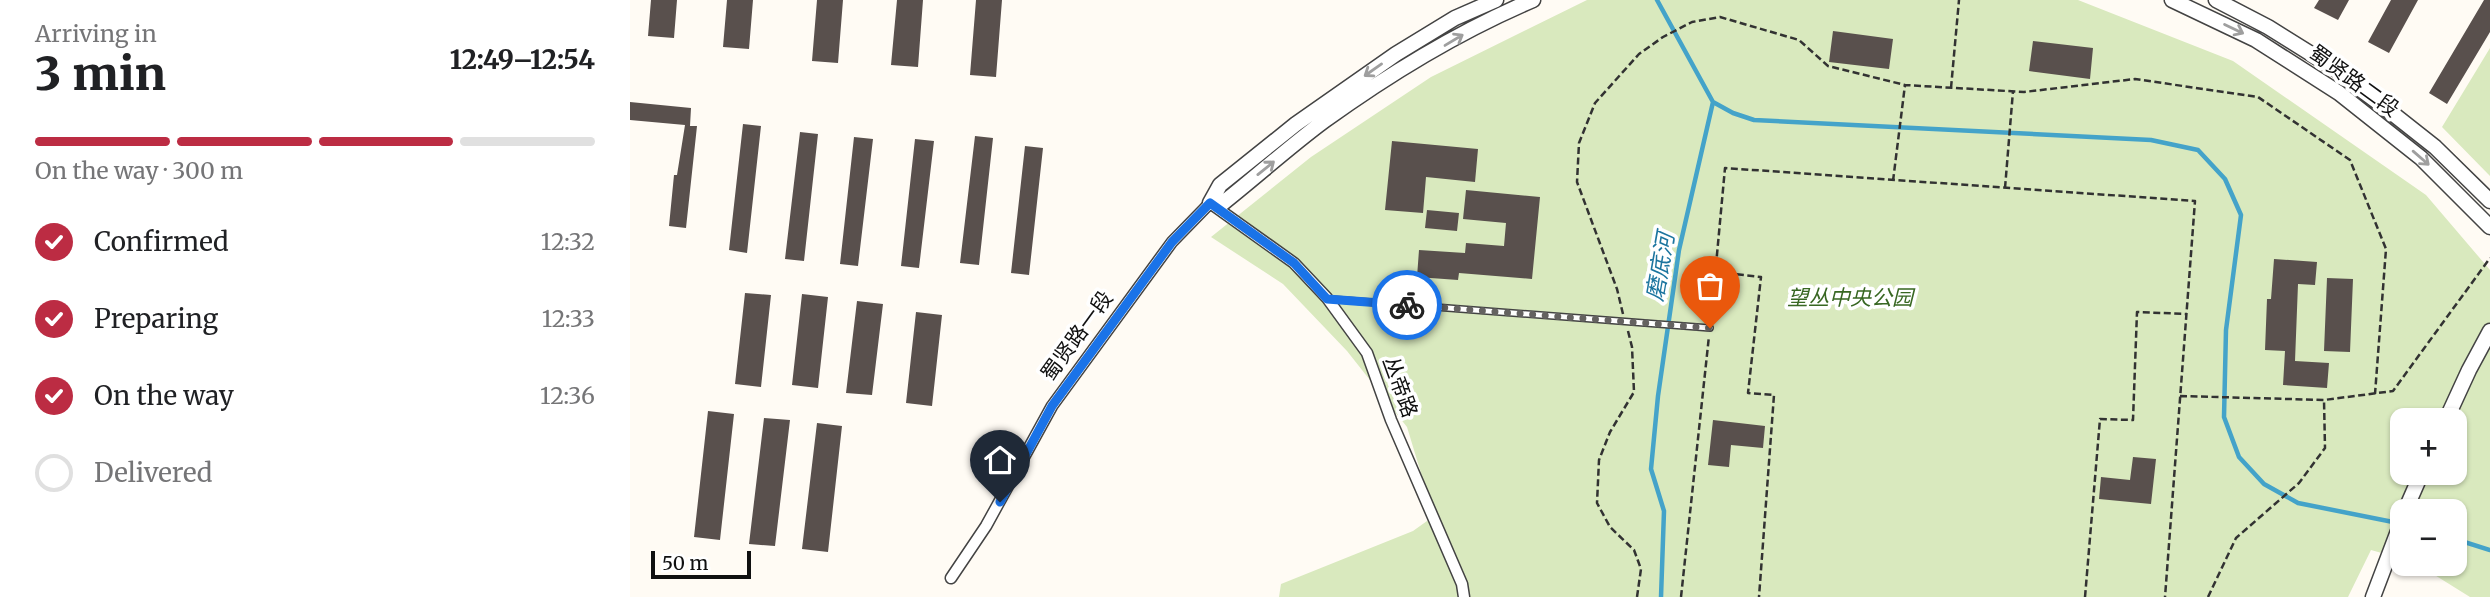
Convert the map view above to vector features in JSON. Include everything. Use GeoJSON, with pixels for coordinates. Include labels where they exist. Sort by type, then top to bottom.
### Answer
{"type":"FeatureCollection","features":[{"type":"Feature","properties":{"kind":"street","name":"蜀贤路一段"},"geometry":{"type":"LineString","coordinates":[[951,578],[986,526],[1052,406],[1172,242],[1210,203],[1220,185],[1296,124],[1396,54],[1455,18],[1496,0]]}},
{"type":"Feature","properties":{"kind":"street","name":"蜀贤路一段"},"geometry":{"type":"LineString","coordinates":[[1210,203],[1223,203],[1324,121],[1409,66],[1489,18],[1534,0]]}},
{"type":"Feature","properties":{"kind":"street","name":"蜀贤路二段"},"geometry":{"type":"LineString","coordinates":[[2172,0],[2256,40],[2339,93],[2421,158],[2490,226]]}},
{"type":"Feature","properties":{"kind":"street","name":"蜀贤路二段"},"geometry":{"type":"LineString","coordinates":[[2216,0],[2267,27],[2340,72],[2435,146],[2490,201]]}},
{"type":"Feature","properties":{"kind":"street","name":"丛帝路"},"geometry":{"type":"LineString","coordinates":[[1210,203],[1294,263],[1327,299],[1367,353],[1391,420],[1462,584],[1464,597]]}},
{"type":"Feature","properties":{"kind":"street"},"geometry":{"type":"LineString","coordinates":[[2452,408],[2490,331]]}},
{"type":"Feature","properties":{"kind":"street"},"geometry":{"type":"LineString","coordinates":[[2373,597],[2390,552]]}},
{"type":"Feature","properties":{"kind":"lane"},"geometry":{"type":"LineString","coordinates":[[1327,299],[1710,328]]}},
{"type":"Feature","properties":{"kind":"path"},"geometry":{"type":"LineString","coordinates":[[1951,88],[1959,0]]}},
{"type":"Feature","properties":{"kind":"path"},"geometry":{"type":"LineString","coordinates":[[1663,37],[1692,22],[1720,17],[1799,40],[1828,66],[1906,85],[2013,91],[2135,79],[2259,97],[2350,160],[2386,249],[2375,394]]}},
{"type":"Feature","properties":{"kind":"path"},"geometry":{"type":"LineString","coordinates":[[1893,181],[1906,85]]}},
{"type":"Feature","properties":{"kind":"path"},"geometry":{"type":"LineString","coordinates":[[2005,188],[2013,91]]}},
{"type":"Feature","properties":{"kind":"path"},"geometry":{"type":"LineString","coordinates":[[1681,597],[1725,168],[2195,201],[2165,597]]}},
{"type":"Feature","properties":{"kind":"path"},"geometry":{"type":"LineString","coordinates":[[2180,396],[2324,400],[2393,391],[2490,258]]}},
{"type":"Feature","properties":{"kind":"path"},"geometry":{"type":"LineString","coordinates":[[1716,272],[1761,277],[1748,393],[1774,395],[1759,597]]}},
{"type":"Feature","properties":{"kind":"path"},"geometry":{"type":"LineString","coordinates":[[2085,597],[2100,419],[2133,420],[2137,313],[2187,314]]}},
{"type":"Feature","properties":{"kind":"path"},"geometry":{"type":"LineString","coordinates":[[2208,597],[2236,538],[2298,483],[2325,448],[2324,400]]}},
{"type":"Feature","properties":{"kind":"green space","name":"望丛中央公园"},"geometry":{"type":"Polygon","coordinates":[[[1587,0],[2078,0],[2233,61],[2426,195],[2490,270],[2490,597],[2470,597],[2436,576],[2467,576],[2467,499],[2390,499],[2390,555],[2371,550],[2348,597],[1279,597],[1281,584],[1413,531],[1434,516],[1407,427],[1347,351],[1283,284],[1211,237],[1311,157],[1431,77],[1587,0]]]}},
{"type":"Feature","properties":{"kind":"green space"},"geometry":{"type":"Polygon","coordinates":[[[2490,48],[2490,176],[2442,127],[2490,48]]]}},
{"type":"Feature","properties":{"kind":"building"},"geometry":{"type":"Polygon","coordinates":[[[651,0],[677,0],[674,38],[648,36],[651,0]]]}},
{"type":"Feature","properties":{"kind":"building"},"geometry":{"type":"Polygon","coordinates":[[[727,0],[753,0],[749,49],[723,47],[727,0]]]}},
{"type":"Feature","properties":{"kind":"building"},"geometry":{"type":"Polygon","coordinates":[[[817,0],[843,0],[838,63],[812,61],[817,0]]]}},
{"type":"Feature","properties":{"kind":"building"},"geometry":{"type":"Polygon","coordinates":[[[897,0],[923,0],[918,67],[891,65],[897,0]]]}},
{"type":"Feature","properties":{"kind":"building"},"geometry":{"type":"Polygon","coordinates":[[[976,0],[1002,0],[996,77],[970,75],[976,0]]]}},
{"type":"Feature","properties":{"kind":"building"},"geometry":{"type":"Polygon","coordinates":[[[2319,0],[2349,0],[2338,20],[2314,8],[2319,0]]]}},
{"type":"Feature","properties":{"kind":"building"},"geometry":{"type":"Polygon","coordinates":[[[2391,0],[2418,0],[2389,53],[2368,42],[2391,0]]]}},
{"type":"Feature","properties":{"kind":"building"},"geometry":{"type":"Polygon","coordinates":[[[2484,0],[2490,0],[2490,32],[2447,104],[2429,93],[2484,0]]]}},
{"type":"Feature","properties":{"kind":"building"},"geometry":{"type":"Polygon","coordinates":[[[1833,31],[1893,39],[1889,69],[1829,62],[1833,31]]]}},
{"type":"Feature","properties":{"kind":"building"},"geometry":{"type":"Polygon","coordinates":[[[2033,41],[2093,48],[2090,79],[2029,71],[2033,41]]]}},
{"type":"Feature","properties":{"kind":"building"},"geometry":{"type":"Polygon","coordinates":[[[630,102],[691,108],[690,126],[697,126],[686,228],[669,226],[674,175],[677,175],[685,125],[630,120],[630,102]]]}},
{"type":"Feature","properties":{"kind":"building"},"geometry":{"type":"Polygon","coordinates":[[[743,124],[761,126],[747,253],[729,250],[743,124]]]}},
{"type":"Feature","properties":{"kind":"building"},"geometry":{"type":"Polygon","coordinates":[[[800,132],[818,134],[804,261],[785,259],[800,132]]]}},
{"type":"Feature","properties":{"kind":"building"},"geometry":{"type":"Polygon","coordinates":[[[975,136],[993,138],[979,265],[960,263],[975,136]]]}},
{"type":"Feature","properties":{"kind":"building"},"geometry":{"type":"Polygon","coordinates":[[[854,137],[873,139],[858,266],[840,264],[854,137]]]}},
{"type":"Feature","properties":{"kind":"building"},"geometry":{"type":"Polygon","coordinates":[[[915,139],[934,141],[919,268],[901,266],[915,139]]]}},
{"type":"Feature","properties":{"kind":"building"},"geometry":{"type":"Polygon","coordinates":[[[1392,141],[1478,149],[1475,182],[1426,177],[1423,213],[1385,210],[1392,141]]]}},
{"type":"Feature","properties":{"kind":"building"},"geometry":{"type":"Polygon","coordinates":[[[1025,146],[1043,148],[1029,275],[1011,273],[1025,146]]]}},
{"type":"Feature","properties":{"kind":"building"},"geometry":{"type":"Polygon","coordinates":[[[1466,190],[1540,197],[1532,279],[1459,273],[1458,280],[1417,277],[1419,250],[1465,253],[1466,243],[1504,246],[1506,223],[1463,219],[1466,190]]]}},
{"type":"Feature","properties":{"kind":"building"},"geometry":{"type":"Polygon","coordinates":[[[1427,210],[1459,213],[1457,231],[1425,228],[1427,210]]]}},
{"type":"Feature","properties":{"kind":"building"},"geometry":{"type":"Polygon","coordinates":[[[2274,259],[2317,262],[2315,285],[2298,284],[2295,361],[2329,363],[2327,388],[2283,385],[2285,351],[2265,350],[2267,299],[2271,299],[2274,259]]]}},
{"type":"Feature","properties":{"kind":"building"},"geometry":{"type":"Polygon","coordinates":[[[2327,278],[2353,279],[2350,352],[2324,351],[2327,278]]]}},
{"type":"Feature","properties":{"kind":"building"},"geometry":{"type":"Polygon","coordinates":[[[745,293],[771,295],[761,387],[735,384],[745,293]]]}},
{"type":"Feature","properties":{"kind":"building"},"geometry":{"type":"Polygon","coordinates":[[[802,294],[828,297],[818,388],[792,385],[802,294]]]}},
{"type":"Feature","properties":{"kind":"building"},"geometry":{"type":"Polygon","coordinates":[[[857,301],[883,304],[872,395],[846,393],[857,301]]]}},
{"type":"Feature","properties":{"kind":"building"},"geometry":{"type":"Polygon","coordinates":[[[916,312],[942,315],[932,406],[906,403],[916,312]]]}},
{"type":"Feature","properties":{"kind":"building"},"geometry":{"type":"Polygon","coordinates":[[[708,411],[734,414],[720,540],[694,537],[708,411]]]}},
{"type":"Feature","properties":{"kind":"building"},"geometry":{"type":"Polygon","coordinates":[[[764,418],[790,420],[775,546],[749,544],[764,418]]]}},
{"type":"Feature","properties":{"kind":"building"},"geometry":{"type":"Polygon","coordinates":[[[1713,420],[1765,426],[1763,448],[1731,445],[1729,467],[1708,465],[1713,420]]]}},
{"type":"Feature","properties":{"kind":"building"},"geometry":{"type":"Polygon","coordinates":[[[817,423],[842,426],[828,552],[802,549],[817,423]]]}},
{"type":"Feature","properties":{"kind":"building"},"geometry":{"type":"Polygon","coordinates":[[[2133,457],[2156,459],[2151,504],[2099,499],[2101,477],[2130,480],[2133,457]]]}},
{"type":"Feature","properties":{"kind":"waterway","name":"磨底河"},"geometry":{"type":"LineString","coordinates":[[1657,0],[1713,102],[1679,250],[1658,396],[1651,469],[1664,511],[1661,597]]}},
{"type":"Feature","properties":{"kind":"waterway"},"geometry":{"type":"LineString","coordinates":[[1713,102],[1754,120],[2151,140],[2198,150],[2225,179],[2241,215],[2226,330],[2224,417],[2239,457],[2264,484],[2298,503],[2390,521]]}},
{"type":"Feature","properties":{"kind":"waterway"},"geometry":{"type":"LineString","coordinates":[[2467,543],[2490,550]]}},
{"type":"Feature","properties":{"kind":"way so far"},"geometry":{"type":"LineString","coordinates":[[1407,305],[1710,328]]}},
{"type":"Feature","properties":{"kind":"route"},"geometry":{"type":"LineString","coordinates":[[1000,502],[1052,406],[1172,242],[1210,203],[1294,263],[1327,299],[1407,305]]}}]}
